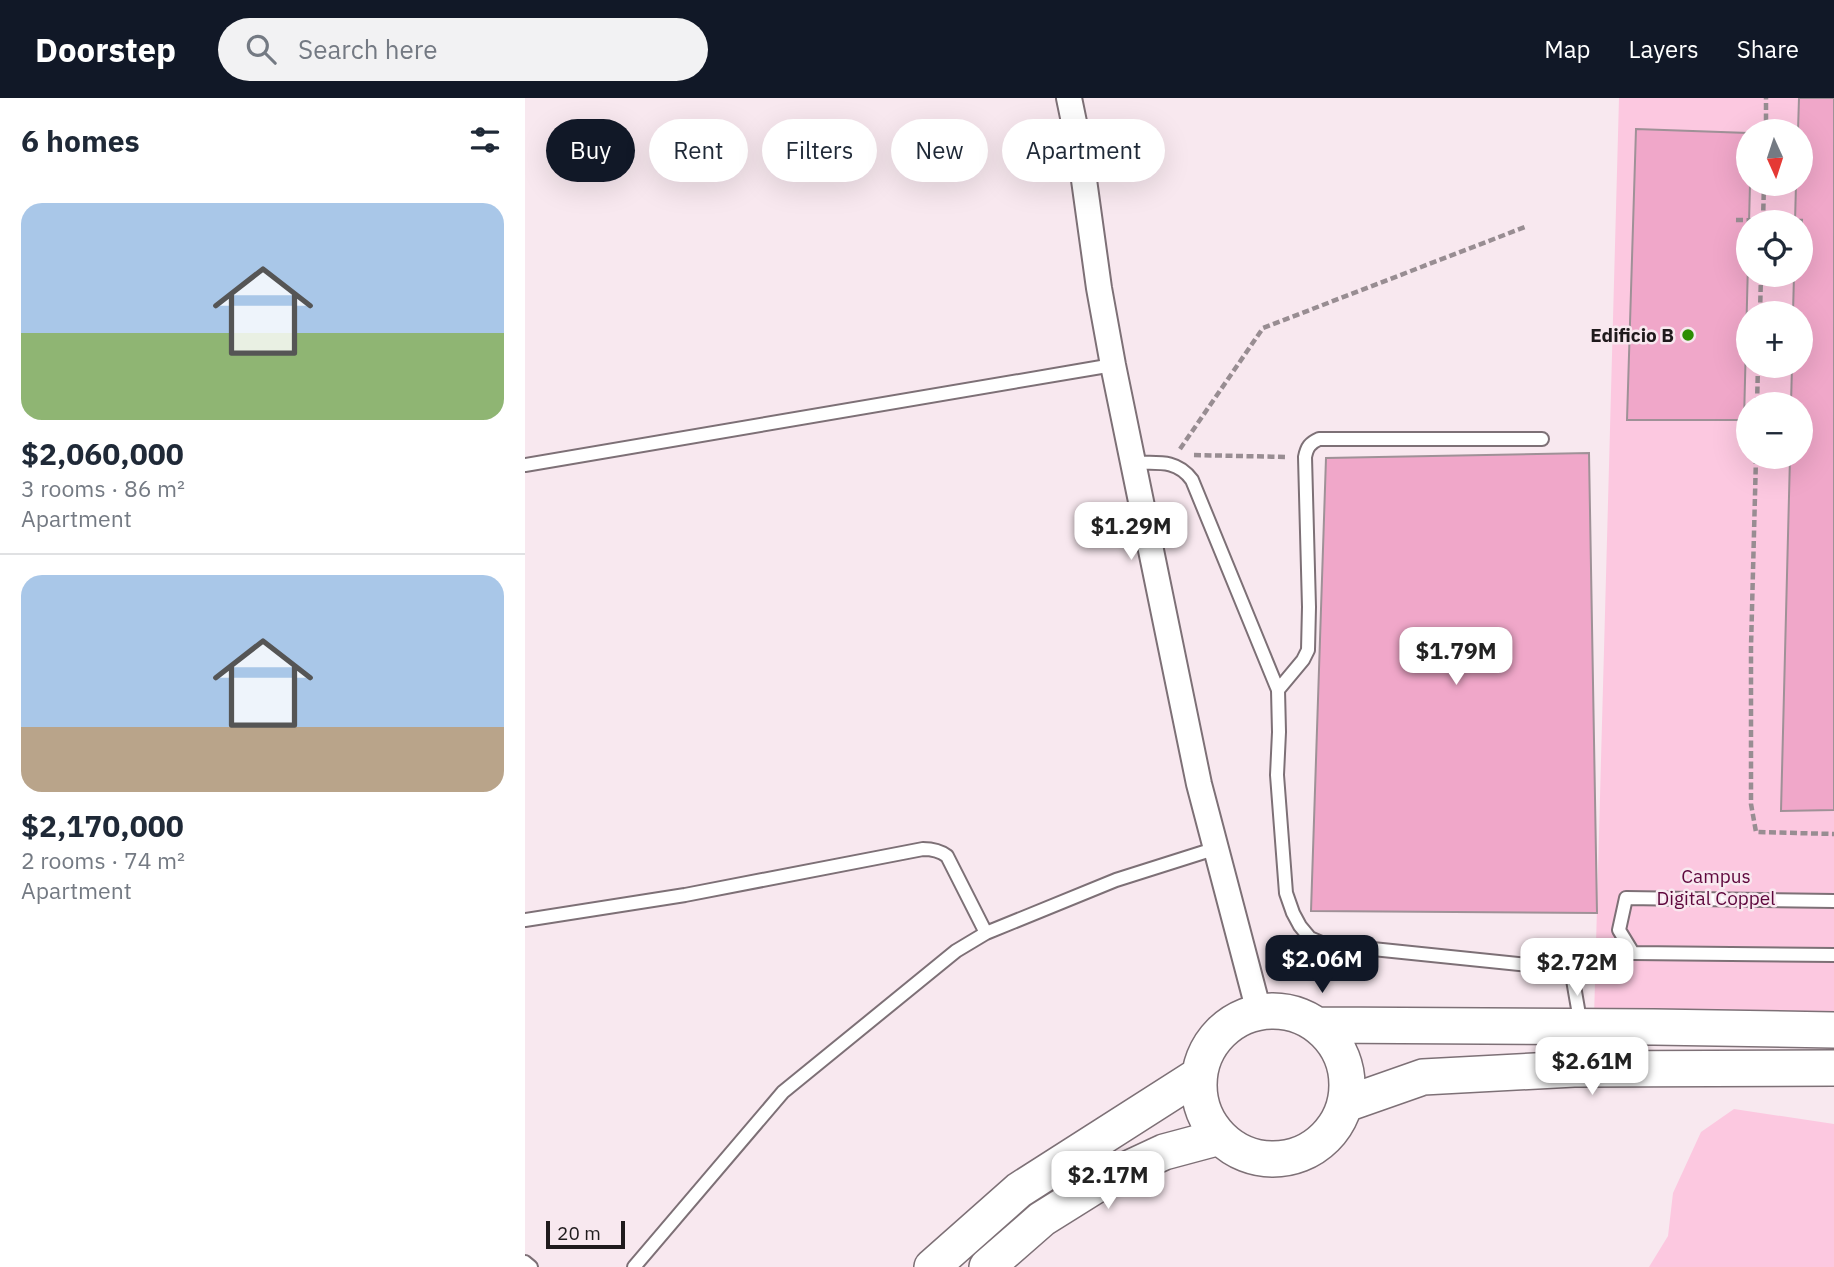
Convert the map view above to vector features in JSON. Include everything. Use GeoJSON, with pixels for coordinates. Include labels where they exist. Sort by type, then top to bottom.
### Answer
{"type":"FeatureCollection","features":[{"type":"Feature","properties":{"kind":"main road"},"geometry":{"type":"LineString","coordinates":[[1280,1011],[1300,1015],[1319,1025],[1334,1041],[1344,1060],[1349,1082],[1346,1104],[1337,1125],[1322,1142],[1303,1153],[1281,1159],[1259,1158],[1238,1151],[1220,1137],[1206,1119],[1199,1098],[1199,1075],[1206,1053],[1219,1034],[1237,1019],[1259,1012],[1280,1011]]}},
{"type":"Feature","properties":{"kind":"main road"},"geometry":{"type":"LineString","coordinates":[[1319,1025],[1834,1030]]}},
{"type":"Feature","properties":{"kind":"main road"},"geometry":{"type":"LineString","coordinates":[[1346,1104],[1423,1077],[1574,1069],[1834,1068]]}},
{"type":"Feature","properties":{"kind":"main road"},"geometry":{"type":"LineString","coordinates":[[932,1267],[1019,1190],[1199,1075]]}},
{"type":"Feature","properties":{"kind":"main road"},"geometry":{"type":"LineString","coordinates":[[987,1267],[1042,1219],[1106,1179],[1164,1152],[1220,1137]]}},
{"type":"Feature","properties":{"kind":"street"},"geometry":{"type":"LineString","coordinates":[[1069,98],[1080,151],[1099,288],[1113,365],[1199,784],[1259,1012]]}},
{"type":"Feature","properties":{"kind":"lane"},"geometry":{"type":"LineString","coordinates":[[525,465],[1113,365]]}},
{"type":"Feature","properties":{"kind":"lane"},"geometry":{"type":"LineString","coordinates":[[1278,690],[1308,650],[1305,457],[1312,442],[1319,439],[1542,439]]}},
{"type":"Feature","properties":{"kind":"lane"},"geometry":{"type":"LineString","coordinates":[[1134,463],[1174,460],[1192,480],[1278,690],[1277,775],[1286,893],[1296,920],[1310,938],[1324,944],[1558,968],[1568,972],[1573,980],[1581,1026]]}},
{"type":"Feature","properties":{"kind":"lane"},"geometry":{"type":"LineString","coordinates":[[634,1267],[783,1092],[956,951],[986,933],[1116,880],[1217,848]]}},
{"type":"Feature","properties":{"kind":"lane"},"geometry":{"type":"LineString","coordinates":[[525,920],[685,895],[934,849],[947,856],[986,933]]}},
{"type":"Feature","properties":{"kind":"lane"},"geometry":{"type":"LineString","coordinates":[[1834,901],[1626,898],[1619,930],[1633,953],[1834,955]]}},
{"type":"Feature","properties":{"kind":"lane"},"geometry":{"type":"LineString","coordinates":[[525,1262],[531,1267]]}},
{"type":"Feature","properties":{"kind":"path"},"geometry":{"type":"LineString","coordinates":[[1766,98],[1766,119]]}},
{"type":"Feature","properties":{"kind":"path"},"geometry":{"type":"LineString","coordinates":[[1174,460],[1263,328],[1525,227]]}},
{"type":"Feature","properties":{"kind":"path"},"geometry":{"type":"LineString","coordinates":[[1174,460],[1305,457]]}},
{"type":"Feature","properties":{"kind":"path"},"geometry":{"type":"LineString","coordinates":[[1756,469],[1751,804],[1756,832],[1834,834]]}},
{"type":"Feature","properties":{"kind":"green space","name":"Campus Digital Coppel"},"geometry":{"type":"Polygon","coordinates":[[[1619,98],[1834,98],[1834,1015],[1594,1018],[1619,98]]]}},
{"type":"Feature","properties":{"kind":"green space"},"geometry":{"type":"Polygon","coordinates":[[[1734,1109],[1834,1124],[1834,1267],[1649,1267],[1668,1236],[1673,1193],[1701,1132],[1734,1109]]]}},
{"type":"Feature","properties":{"kind":"building","name":"Campus Digital Coppel"},"geometry":{"type":"Polygon","coordinates":[[[1799,98],[1834,98],[1834,810],[1781,811],[1790,469],[1813,469],[1813,392],[1791,392],[1792,378],[1813,378],[1813,301],[1793,301],[1794,287],[1813,287],[1813,210],[1795,210],[1796,196],[1813,196],[1813,119],[1798,119],[1799,98]]]}},
{"type":"Feature","properties":{"kind":"building","name":"Edificio B"},"geometry":{"type":"Polygon","coordinates":[[[1636,129],[1736,133],[1736,196],[1750,196],[1749,210],[1736,210],[1736,287],[1747,287],[1747,301],[1736,301],[1736,378],[1745,378],[1745,392],[1736,392],[1736,420],[1627,420],[1636,129]]]}},
{"type":"Feature","properties":{"kind":"building"},"geometry":{"type":"Polygon","coordinates":[[[1589,453],[1597,913],[1311,911],[1326,458],[1589,453]]]}},
{"type":"Feature","properties":{"kind":"place","name":"Edificio B"},"geometry":{"type":"Point","coordinates":[1688,335]}}]}
